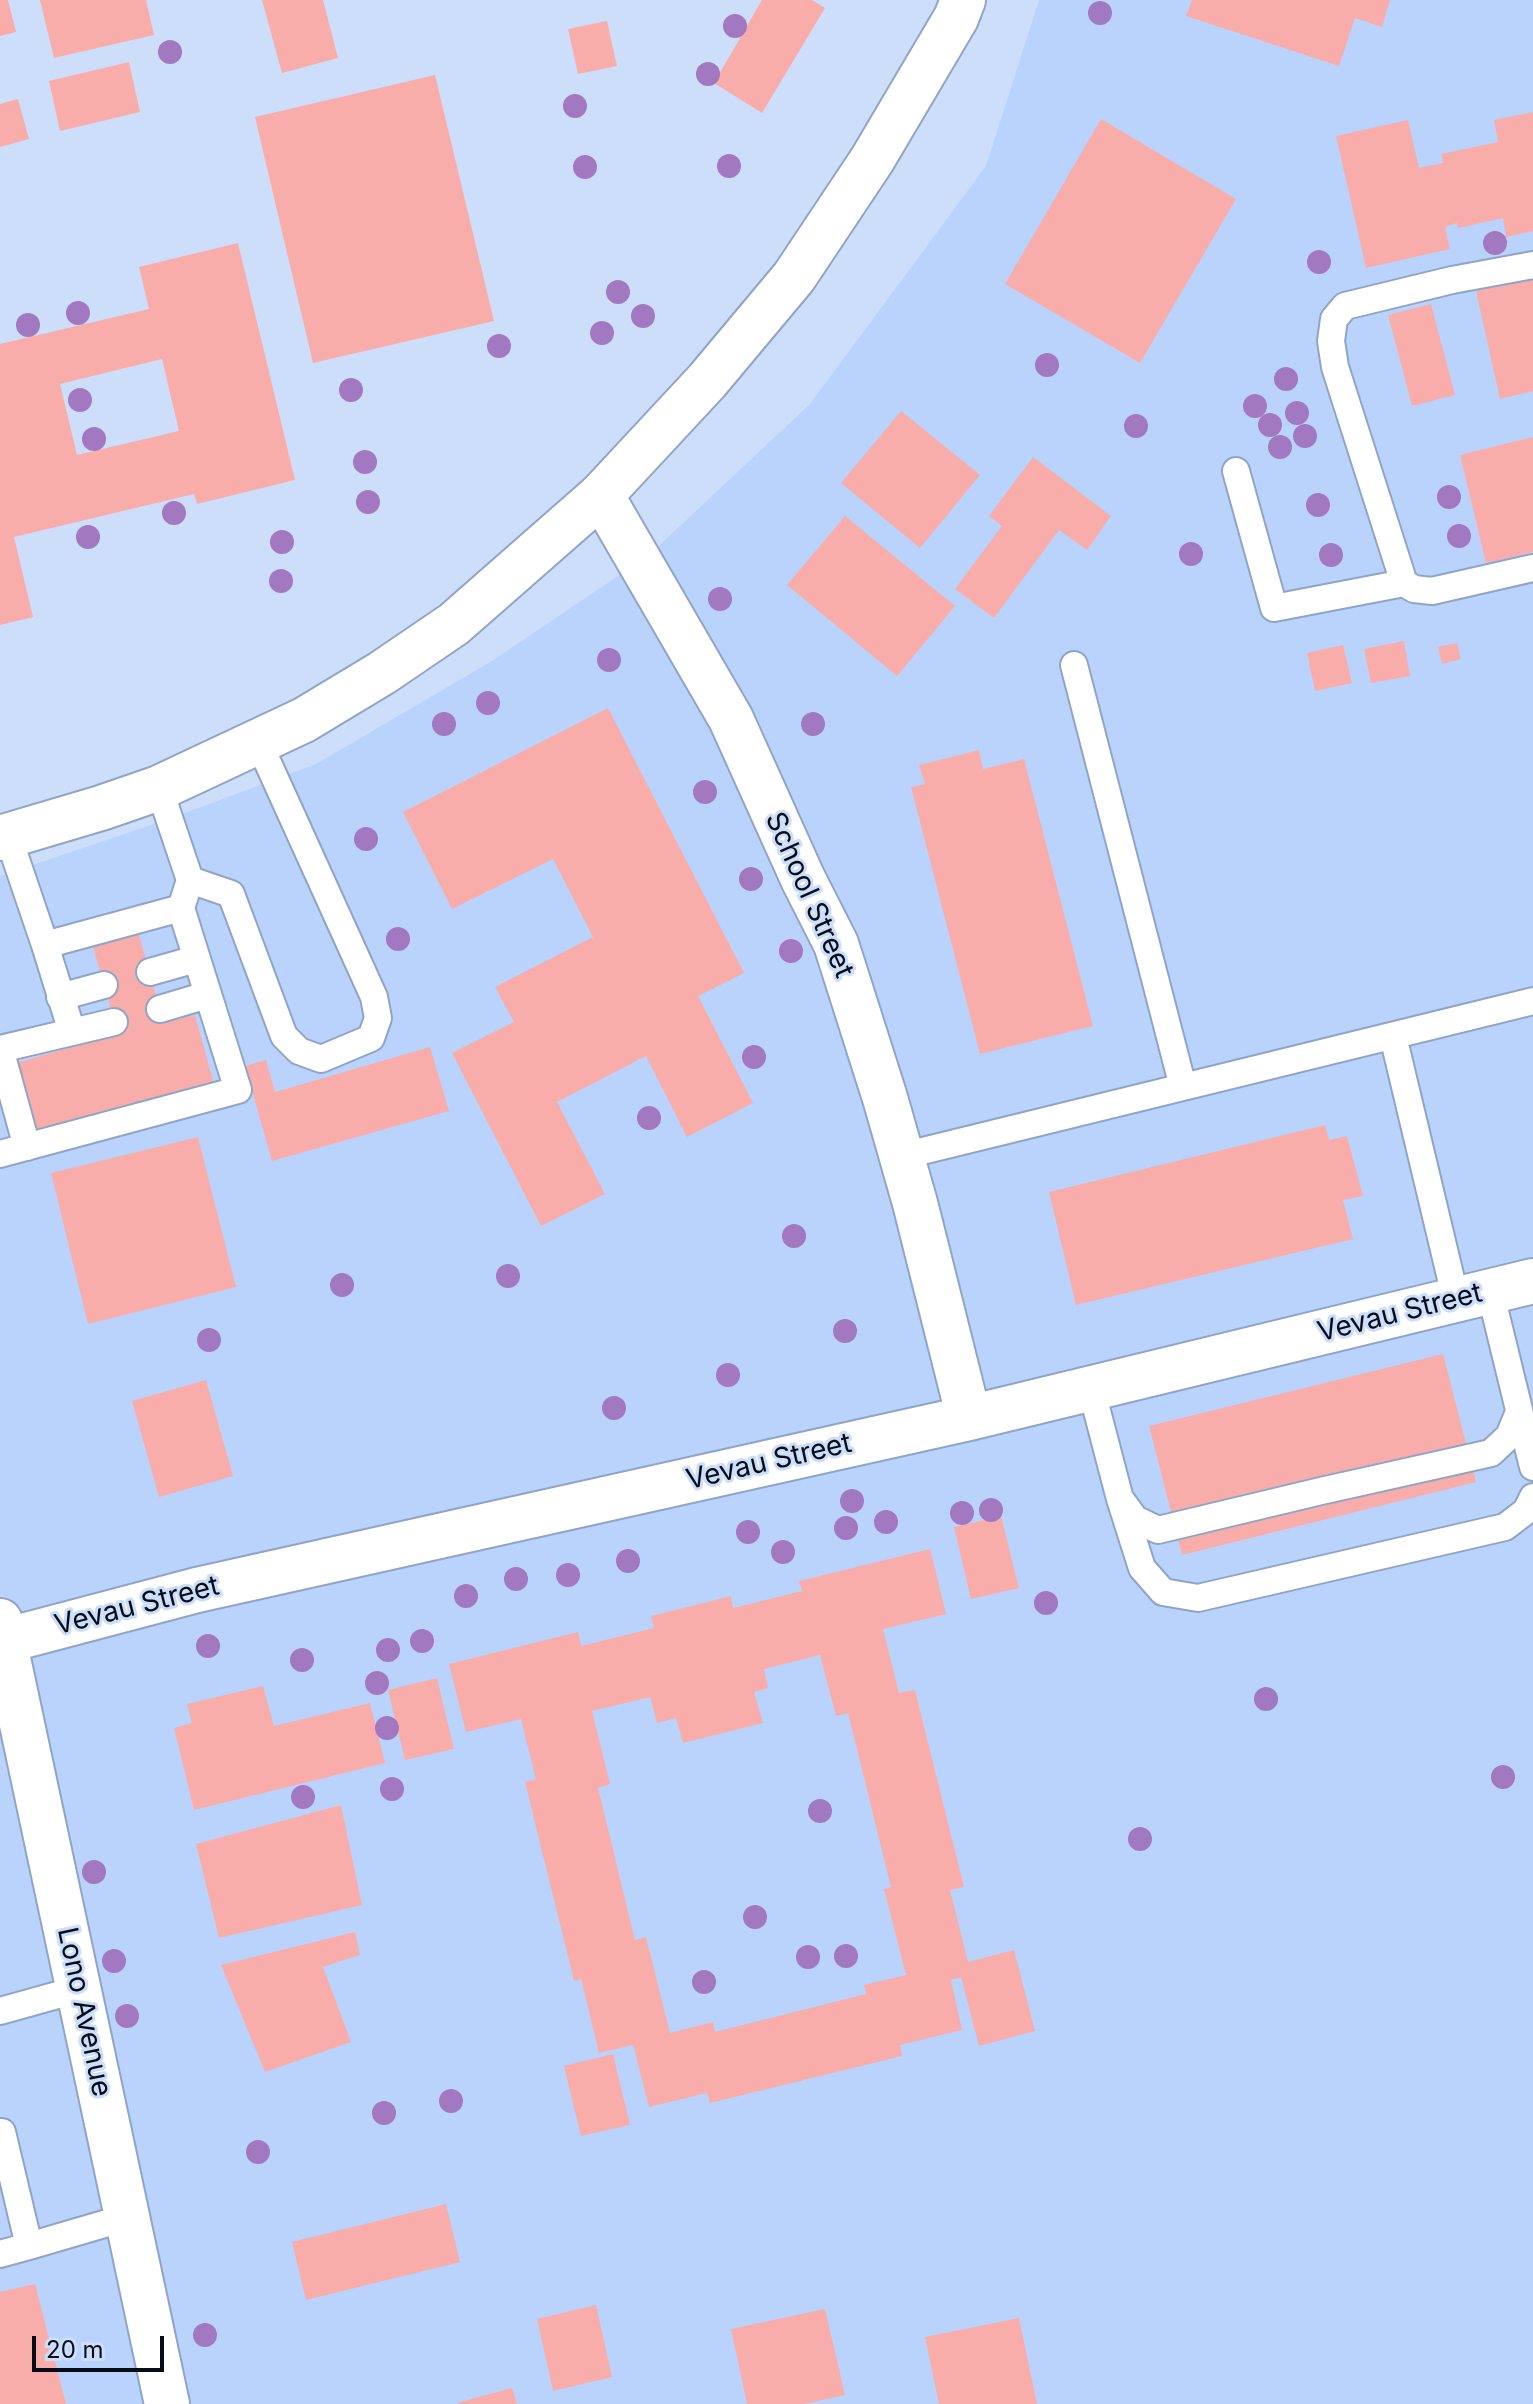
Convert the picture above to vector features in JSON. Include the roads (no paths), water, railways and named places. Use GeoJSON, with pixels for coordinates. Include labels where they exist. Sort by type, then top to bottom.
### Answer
{"type":"FeatureCollection","features":[{"type":"Feature","properties":{"kind":"street"},"geometry":{"type":"LineString","coordinates":[[4,837],[159,788],[304,720],[382,673],[454,624],[601,495],[707,381],[794,277],[872,160],[956,18],[963,0]]}},
{"type":"Feature","properties":{"kind":"street","name":"School Street"},"geometry":{"type":"LineString","coordinates":[[601,495],[731,719],[803,879],[836,944],[902,1156],[969,1418]]}},
{"type":"Feature","properties":{"kind":"street","name":"Vevau Street"},"geometry":{"type":"LineString","coordinates":[[2,1631],[969,1418],[1533,1281]]}},
{"type":"Feature","properties":{"kind":"street","name":"Lono Avenue"},"geometry":{"type":"LineString","coordinates":[[2,1631],[167,2404]]}},
{"type":"Feature","properties":{"kind":"lane"},"geometry":{"type":"LineString","coordinates":[[1533,265],[1452,280],[1345,306],[1334,319],[1331,341],[1335,367],[1404,583],[1414,589],[1432,591],[1533,568]]}},
{"type":"Feature","properties":{"kind":"lane"},"geometry":{"type":"LineString","coordinates":[[1236,471],[1274,608],[1404,583]]}},
{"type":"Feature","properties":{"kind":"lane"},"geometry":{"type":"LineString","coordinates":[[1074,665],[1183,1087]]}},
{"type":"Feature","properties":{"kind":"lane"},"geometry":{"type":"LineString","coordinates":[[190,880],[231,894],[284,1036],[299,1051],[321,1059],[371,1038],[378,1018],[374,997],[258,741]]}},
{"type":"Feature","properties":{"kind":"lane"},"geometry":{"type":"LineString","coordinates":[[0,1154],[238,1090],[181,908],[190,880],[159,788]]}},
{"type":"Feature","properties":{"kind":"lane"},"geometry":{"type":"LineString","coordinates":[[4,837],[45,945],[72,1032]]}},
{"type":"Feature","properties":{"kind":"lane"},"geometry":{"type":"LineString","coordinates":[[45,945],[181,908]]}},
{"type":"Feature","properties":{"kind":"lane"},"geometry":{"type":"LineString","coordinates":[[150,972],[196,959]]}},
{"type":"Feature","properties":{"kind":"lane"},"geometry":{"type":"LineString","coordinates":[[60,997],[104,985]]}},
{"type":"Feature","properties":{"kind":"lane"},"geometry":{"type":"LineString","coordinates":[[160,1009],[207,995]]}},
{"type":"Feature","properties":{"kind":"lane"},"geometry":{"type":"LineString","coordinates":[[902,1156],[1533,1001]]}},
{"type":"Feature","properties":{"kind":"lane"},"geometry":{"type":"LineString","coordinates":[[27,1147],[0,1049],[114,1022]]}},
{"type":"Feature","properties":{"kind":"lane"},"geometry":{"type":"LineString","coordinates":[[1393,1036],[1473,1296],[1519,1412],[1533,1467]]}},
{"type":"Feature","properties":{"kind":"lane"},"geometry":{"type":"LineString","coordinates":[[1091,1388],[1142,1568],[1163,1592],[1198,1598],[1505,1527],[1526,1511],[1533,1497]]}},
{"type":"Feature","properties":{"kind":"lane"},"geometry":{"type":"LineString","coordinates":[[1120,1499],[1135,1519],[1158,1530],[1491,1453],[1509,1436],[1519,1412]]}},
{"type":"Feature","properties":{"kind":"lane"},"geometry":{"type":"LineString","coordinates":[[0,2011],[79,1989]]}},
{"type":"Feature","properties":{"kind":"lane"},"geometry":{"type":"LineString","coordinates":[[1,2130],[29,2246]]}},
{"type":"Feature","properties":{"kind":"lane"},"geometry":{"type":"LineString","coordinates":[[0,2254],[128,2217]]}}]}
